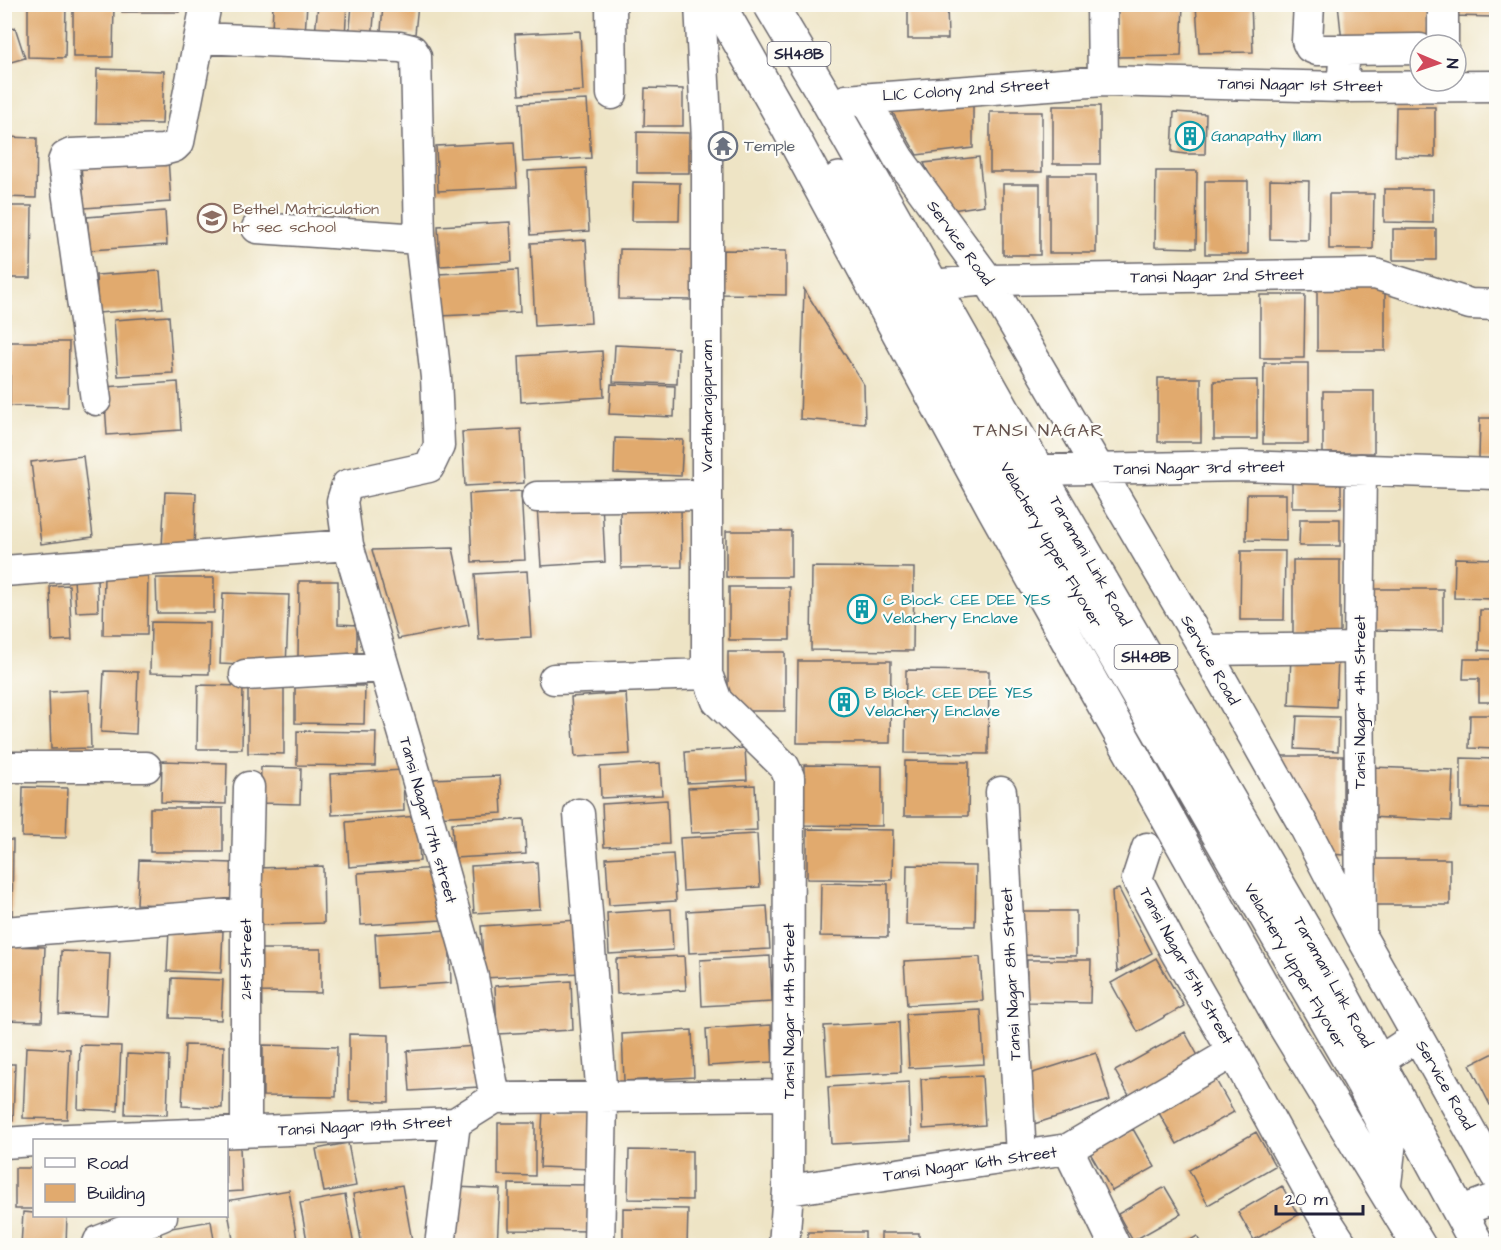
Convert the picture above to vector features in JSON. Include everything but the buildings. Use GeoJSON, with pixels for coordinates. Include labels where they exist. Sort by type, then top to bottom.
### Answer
{"type":"FeatureCollection","features":[{"type":"Feature","properties":{"kind":"main road","name":"SH48B"},"geometry":{"type":"LineString","coordinates":[[718,4],[780,113],[994,509],[1282,1023],[1419,1245]]}},
{"type":"Feature","properties":{"kind":"main road","name":"Velachery Upper Flyover"},"geometry":{"type":"LineString","coordinates":[[739,4],[1370,1073],[1390,1137],[1384,1188]]}},
{"type":"Feature","properties":{"kind":"main road","name":"Taramani Link Road"},"geometry":{"type":"LineString","coordinates":[[770,4],[829,102],[1037,470],[1329,972],[1370,1073],[1478,1245]]}},
{"type":"Feature","properties":{"kind":"street"},"geometry":{"type":"LineString","coordinates":[[96,400],[64,157],[71,154],[163,150],[174,147],[179,142],[206,4]]}},
{"type":"Feature","properties":{"kind":"street"},"geometry":{"type":"LineString","coordinates":[[611,4],[612,94]]}},
{"type":"Feature","properties":{"kind":"street","name":"Varatharajapuram"},"geometry":{"type":"LineString","coordinates":[[700,4],[707,140],[707,674],[717,701],[784,766],[789,777]]}},
{"type":"Feature","properties":{"kind":"street"},"geometry":{"type":"LineString","coordinates":[[1102,4],[1103,81]]}},
{"type":"Feature","properties":{"kind":"street"},"geometry":{"type":"LineString","coordinates":[[1310,4],[1307,41],[1310,47],[1317,50],[1408,49]]}},
{"type":"Feature","properties":{"kind":"street"},"geometry":{"type":"LineString","coordinates":[[1443,4],[1443,33]]}},
{"type":"Feature","properties":{"kind":"street"},"geometry":{"type":"LineString","coordinates":[[200,38],[400,47],[412,50],[416,63],[420,239],[257,228]]}},
{"type":"Feature","properties":{"kind":"street"},"geometry":{"type":"LineString","coordinates":[[1341,87],[1345,50]]}},
{"type":"Feature","properties":{"kind":"street","name":"LIC Colony 2nd Street"},"geometry":{"type":"LineString","coordinates":[[829,102],[1103,81]]}},
{"type":"Feature","properties":{"kind":"street","name":"Tansi Nagar 1st Street"},"geometry":{"type":"LineString","coordinates":[[1103,81],[1341,87],[1497,86]]}},
{"type":"Feature","properties":{"kind":"street","name":"Service Road"},"geometry":{"type":"LineString","coordinates":[[864,98],[899,159],[988,280],[1205,650],[1305,828],[1361,936],[1497,1176]]}},
{"type":"Feature","properties":{"kind":"street","name":"Tansi Nagar 17th street"},"geometry":{"type":"LineString","coordinates":[[420,239],[436,378],[439,446],[429,467],[347,485],[342,501],[348,545],[473,977],[495,1098]]}},
{"type":"Feature","properties":{"kind":"street","name":"Tansi Nagar 2nd Street"},"geometry":{"type":"LineString","coordinates":[[932,285],[988,280],[1375,274],[1470,304],[1497,305]]}},
{"type":"Feature","properties":{"kind":"street","name":"Tansi Nagar 3rd street"},"geometry":{"type":"LineString","coordinates":[[1037,470],[1242,466],[1497,474]]}},
{"type":"Feature","properties":{"kind":"street","name":"Tansi Nagar 4th Street"},"geometry":{"type":"LineString","coordinates":[[1361,469],[1359,648],[1361,936]]}},
{"type":"Feature","properties":{"kind":"street"},"geometry":{"type":"LineString","coordinates":[[537,497],[707,495]]}},
{"type":"Feature","properties":{"kind":"street"},"geometry":{"type":"LineString","coordinates":[[4,571],[348,545]]}},
{"type":"Feature","properties":{"kind":"street"},"geometry":{"type":"LineString","coordinates":[[1205,650],[1359,648]]}},
{"type":"Feature","properties":{"kind":"street"},"geometry":{"type":"LineString","coordinates":[[245,675],[384,667]]}},
{"type":"Feature","properties":{"kind":"street"},"geometry":{"type":"LineString","coordinates":[[554,679],[707,674]]}},
{"type":"Feature","properties":{"kind":"street"},"geometry":{"type":"LineString","coordinates":[[4,766],[146,767]]}},
{"type":"Feature","properties":{"kind":"street","name":"Tansi Nagar 14th Street"},"geometry":{"type":"LineString","coordinates":[[784,1245],[788,1190],[789,777]]}},
{"type":"Feature","properties":{"kind":"street","name":"21st Street"},"geometry":{"type":"LineString","coordinates":[[246,1132],[246,913],[249,787]]}},
{"type":"Feature","properties":{"kind":"street","name":"Tansi Nagar 8th Street"},"geometry":{"type":"LineString","coordinates":[[1001,792],[1021,1156]]}},
{"type":"Feature","properties":{"kind":"street"},"geometry":{"type":"LineString","coordinates":[[579,814],[602,1098],[599,1245]]}},
{"type":"Feature","properties":{"kind":"street","name":"Tansi Nagar 15th Street"},"geometry":{"type":"LineString","coordinates":[[1147,848],[1137,879],[1176,954],[1321,1212],[1343,1245]]}},
{"type":"Feature","properties":{"kind":"street"},"geometry":{"type":"LineString","coordinates":[[4,932],[246,913]]}},
{"type":"Feature","properties":{"kind":"street"},"geometry":{"type":"LineString","coordinates":[[1370,1073],[1417,1036]]}},
{"type":"Feature","properties":{"kind":"street","name":"Tansi Nagar 16th Street"},"geometry":{"type":"LineString","coordinates":[[788,1190],[1068,1149],[1233,1052]]}},
{"type":"Feature","properties":{"kind":"street"},"geometry":{"type":"LineString","coordinates":[[495,1098],[788,1095]]}},
{"type":"Feature","properties":{"kind":"street","name":"Tansi Nagar 19th Street"},"geometry":{"type":"LineString","coordinates":[[102,1139],[455,1123],[495,1098]]}},
{"type":"Feature","properties":{"kind":"street"},"geometry":{"type":"LineString","coordinates":[[440,1245],[455,1123]]}},
{"type":"Feature","properties":{"kind":"street"},"geometry":{"type":"LineString","coordinates":[[4,1143],[33,1141]]}},
{"type":"Feature","properties":{"kind":"street"},"geometry":{"type":"LineString","coordinates":[[1068,1149],[1115,1245]]}},
{"type":"Feature","properties":{"kind":"street"},"geometry":{"type":"LineString","coordinates":[[1459,1212],[1497,1198]]}},
{"type":"Feature","properties":{"kind":"street"},"geometry":{"type":"LineString","coordinates":[[97,1245],[99,1241],[157,1217]]}},
{"type":"Feature","properties":{"kind":"place","name":"Ganapathy Illam"},"geometry":{"type":"Point","coordinates":[1190,136]}},
{"type":"Feature","properties":{"kind":"place","name":"Temple"},"geometry":{"type":"Point","coordinates":[723,146]}},
{"type":"Feature","properties":{"kind":"place","name":"Bethel Matriculation hr sec school"},"geometry":{"type":"Point","coordinates":[212,218]}},
{"type":"Feature","properties":{"kind":"place","name":"C Block CEE DEE YES Velachery Enclave"},"geometry":{"type":"Point","coordinates":[862,609]}},
{"type":"Feature","properties":{"kind":"place","name":"B Block CEE DEE YES Velachery Enclave"},"geometry":{"type":"Point","coordinates":[844,702]}},
{"type":"Feature","properties":{"kind":"district","name":"TANSI NAGAR"},"geometry":{"type":"Point","coordinates":[1039,430]}}]}
